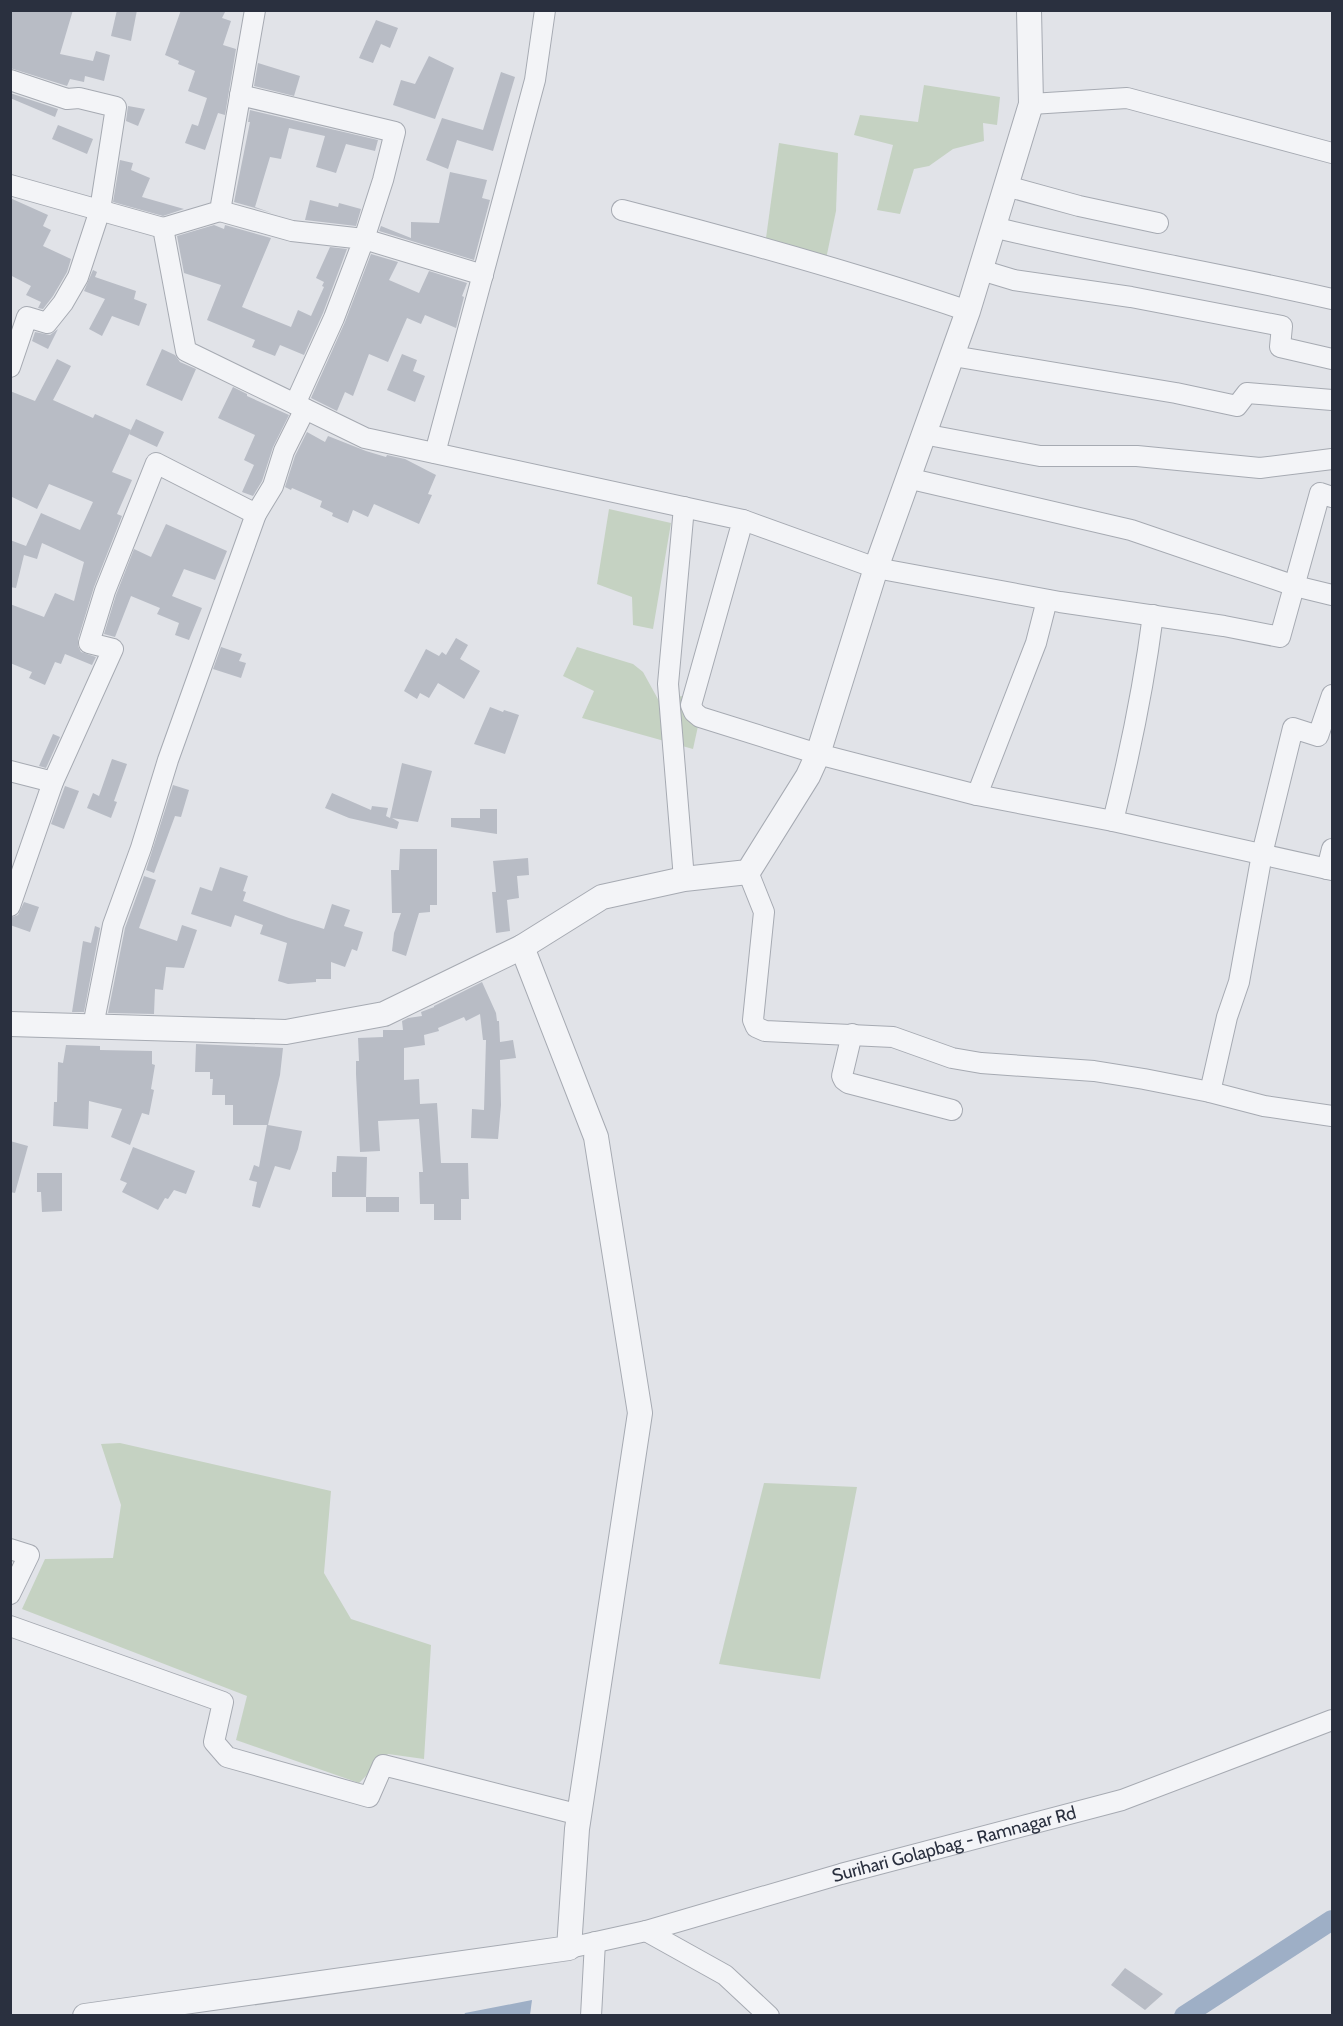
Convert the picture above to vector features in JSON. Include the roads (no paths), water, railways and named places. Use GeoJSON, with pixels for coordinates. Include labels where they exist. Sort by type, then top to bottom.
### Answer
{"type":"FeatureCollection","features":[{"type":"Feature","properties":{"kind":"street"},"geometry":{"type":"LineString","coordinates":[[220,210],[255,10]]}},
{"type":"Feature","properties":{"kind":"street"},"geometry":{"type":"LineString","coordinates":[[435,453],[535,80],[544,10]]}},
{"type":"Feature","properties":{"kind":"street"},"geometry":{"type":"LineString","coordinates":[[748,872],[808,776],[818,754],[876,568],[968,311],[1031,104],[1029,10]]}},
{"type":"Feature","properties":{"kind":"street"},"geometry":{"type":"LineString","coordinates":[[10,80],[67,99],[79,98],[116,107],[100,210],[78,278],[63,303],[46,323],[27,317],[10,367]]}},
{"type":"Feature","properties":{"kind":"street"},"geometry":{"type":"LineString","coordinates":[[93,1026],[113,924],[141,848],[168,760],[256,514],[273,486],[300,406],[364,239],[383,180],[395,132],[240,95]]}},
{"type":"Feature","properties":{"kind":"street"},"geometry":{"type":"LineString","coordinates":[[1031,104],[1127,98],[1332,153]]}},
{"type":"Feature","properties":{"kind":"street"},"geometry":{"type":"LineString","coordinates":[[10,184],[163,228],[220,210],[292,231],[364,239],[483,275]]}},
{"type":"Feature","properties":{"kind":"street"},"geometry":{"type":"LineString","coordinates":[[1006,186],[1079,206],[1158,223]]}},
{"type":"Feature","properties":{"kind":"street"},"geometry":{"type":"LineString","coordinates":[[622,210],[812,261],[893,285],[968,311]]}},
{"type":"Feature","properties":{"kind":"street"},"geometry":{"type":"LineString","coordinates":[[993,227],[1057,243],[1245,278],[1332,299]]}},
{"type":"Feature","properties":{"kind":"street"},"geometry":{"type":"LineString","coordinates":[[163,228],[186,351],[366,438],[743,520],[876,568],[1047,600],[1224,626],[1280,637],[1320,494],[1332,497]]}},
{"type":"Feature","properties":{"kind":"street"},"geometry":{"type":"LineString","coordinates":[[981,270],[1014,280],[1131,297],[1282,326],[1280,347],[1332,359]]}},
{"type":"Feature","properties":{"kind":"street"},"geometry":{"type":"LineString","coordinates":[[952,356],[1176,393],[1237,406],[1247,393],[1332,400]]}},
{"type":"Feature","properties":{"kind":"street"},"geometry":{"type":"LineString","coordinates":[[923,434],[1041,456],[1137,456],[1260,468],[1332,459]]}},
{"type":"Feature","properties":{"kind":"street"},"geometry":{"type":"LineString","coordinates":[[10,906],[53,782],[113,649],[89,643],[105,591],[156,464],[256,514]]}},
{"type":"Feature","properties":{"kind":"street"},"geometry":{"type":"LineString","coordinates":[[907,478],[1131,530],[1295,585],[1332,595]]}},
{"type":"Feature","properties":{"kind":"street"},"geometry":{"type":"LineString","coordinates":[[684,507],[668,684],[684,879]]}},
{"type":"Feature","properties":{"kind":"street"},"geometry":{"type":"LineString","coordinates":[[743,520],[692,705],[694,712],[700,717],[818,754],[977,795],[1113,821],[1330,869],[1332,849]]}},
{"type":"Feature","properties":{"kind":"street"},"geometry":{"type":"LineString","coordinates":[[977,795],[1036,643],[1047,600]]}},
{"type":"Feature","properties":{"kind":"street"},"geometry":{"type":"LineString","coordinates":[[1113,821],[1145,681],[1153,615]]}},
{"type":"Feature","properties":{"kind":"street"},"geometry":{"type":"LineString","coordinates":[[1210,1092],[1227,1017],[1239,982],[1262,854],[1293,728],[1318,736],[1332,695]]}},
{"type":"Feature","properties":{"kind":"street"},"geometry":{"type":"LineString","coordinates":[[10,771],[53,782]]}},
{"type":"Feature","properties":{"kind":"street"},"geometry":{"type":"LineString","coordinates":[[10,1024],[286,1032],[384,1014],[522,947],[602,897],[684,879],[748,872]]}},
{"type":"Feature","properties":{"kind":"street"},"geometry":{"type":"LineString","coordinates":[[748,872],[764,912],[753,1020],[756,1027],[765,1031],[893,1037],[952,1058],[981,1063],[1094,1071],[1144,1078],[1263,1106],[1332,1116]]}},
{"type":"Feature","properties":{"kind":"street"},"geometry":{"type":"LineString","coordinates":[[85,2016],[569,1948],[580,1815],[640,1413],[596,1137],[522,947]]}},
{"type":"Feature","properties":{"kind":"street"},"geometry":{"type":"LineString","coordinates":[[852,1034],[842,1076],[844,1080],[848,1083],[952,1110]]}},
{"type":"Feature","properties":{"kind":"street"},"geometry":{"type":"LineString","coordinates":[[10,1549],[29,1555],[10,1594]]}},
{"type":"Feature","properties":{"kind":"street"},"geometry":{"type":"LineString","coordinates":[[10,1626],[223,1702],[214,1742],[227,1757],[369,1797],[383,1765],[580,1815]]}},
{"type":"Feature","properties":{"kind":"street","name":"Surihari Golapbag - Ramnagar Rd"},"geometry":{"type":"LineString","coordinates":[[569,1948],[646,1931],[841,1874],[1122,1800],[1332,1720]]}},
{"type":"Feature","properties":{"kind":"street"},"geometry":{"type":"LineString","coordinates":[[646,1931],[725,1975],[769,2016]]}},
{"type":"Feature","properties":{"kind":"street"},"geometry":{"type":"LineString","coordinates":[[591,2016],[595,1942]]}},
{"type":"Feature","properties":{"kind":"water"},"geometry":{"type":"Polygon","coordinates":[[[532,2000],[530,2015],[464,2015],[465,2013],[532,2000]]]}},
{"type":"Feature","properties":{"kind":"waterway"},"geometry":{"type":"LineString","coordinates":[[1184,2016],[1332,1920]]}}]}
